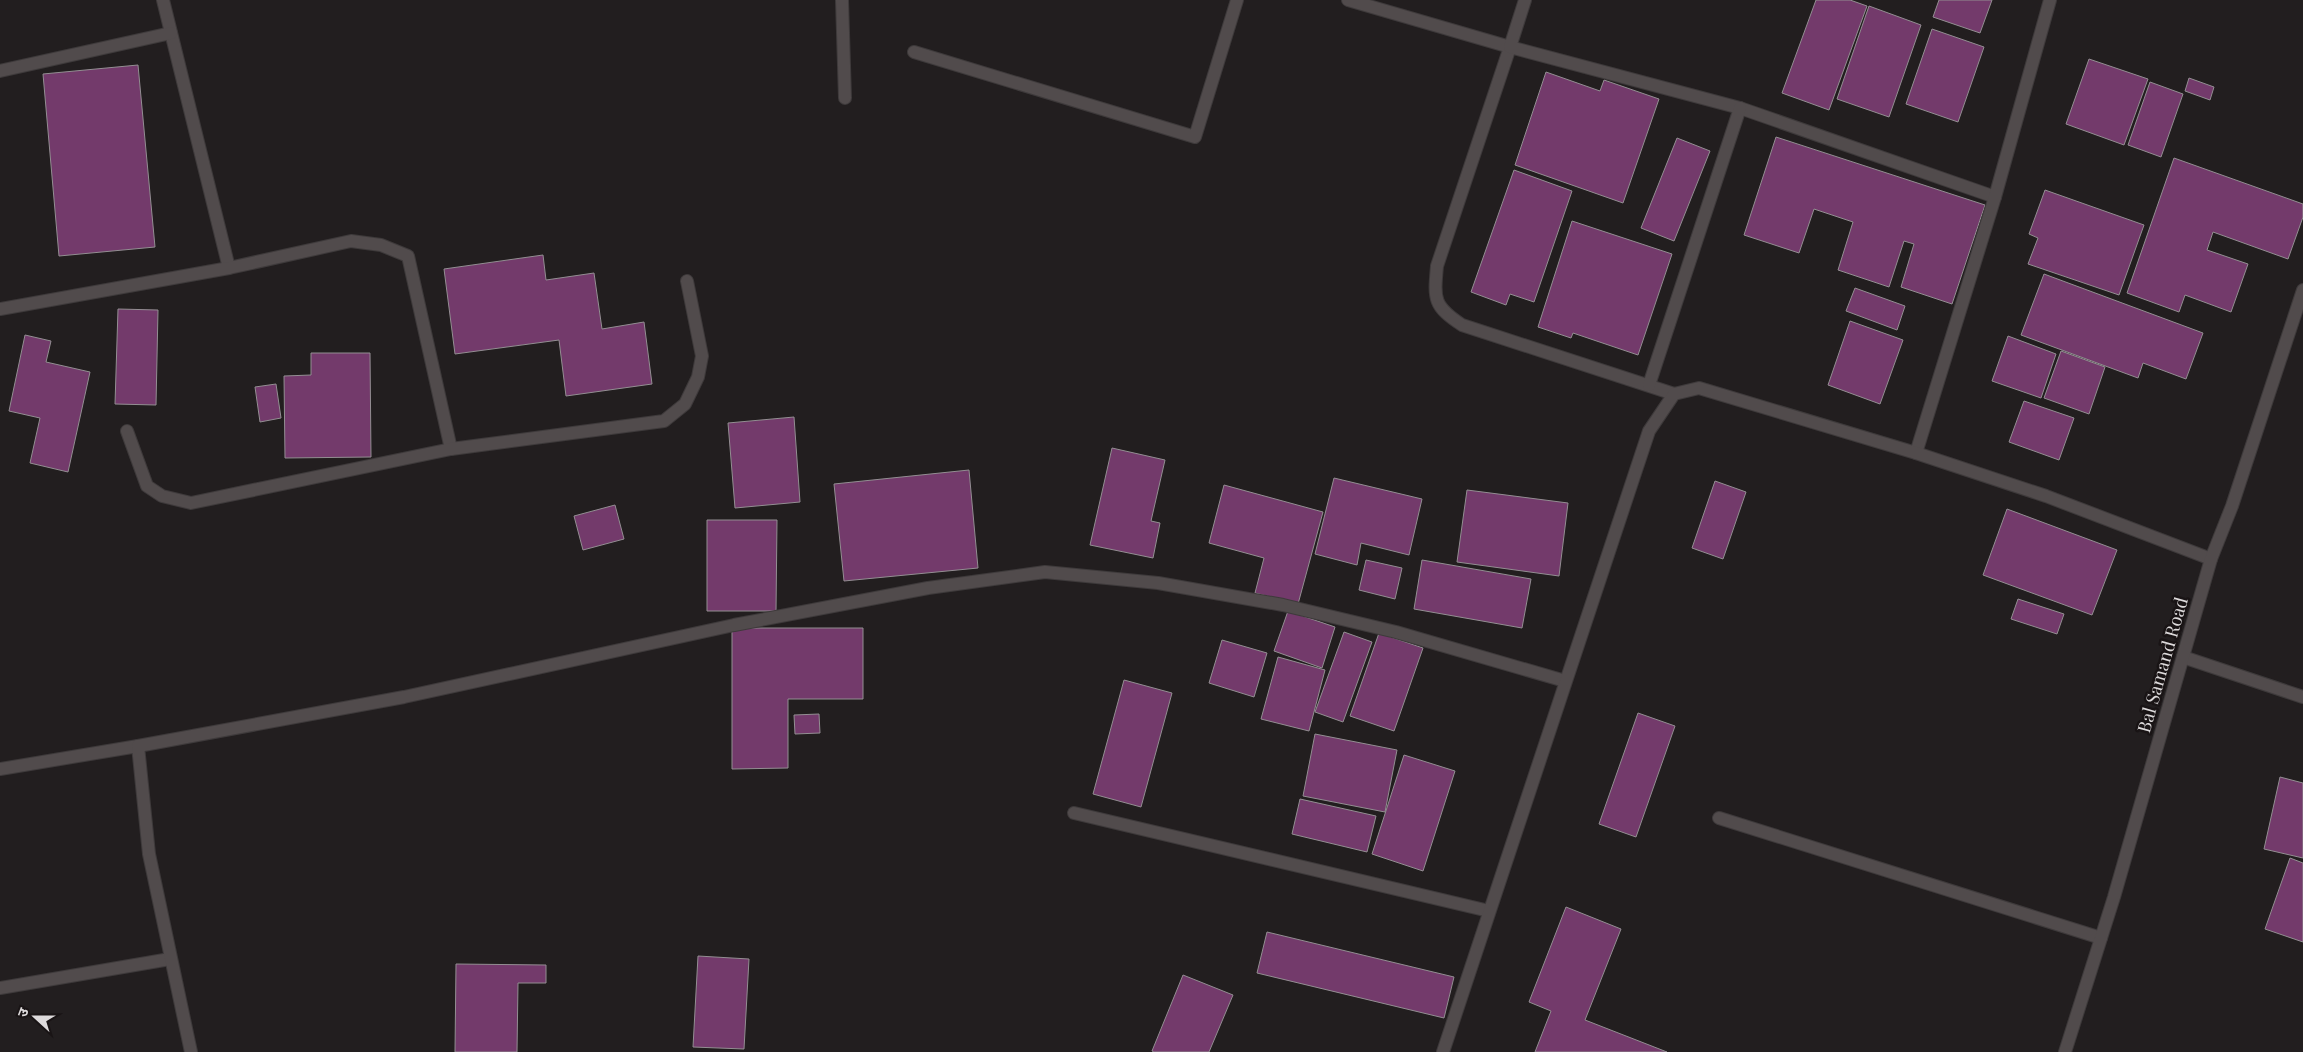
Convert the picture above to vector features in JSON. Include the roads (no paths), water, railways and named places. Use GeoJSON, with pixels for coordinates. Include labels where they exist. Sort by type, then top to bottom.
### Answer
{"type":"FeatureCollection","features":[{"type":"Feature","properties":{"kind":"street"},"geometry":{"type":"LineString","coordinates":[[163,0],[229,268]]}},
{"type":"Feature","properties":{"kind":"street"},"geometry":{"type":"LineString","coordinates":[[842,0],[845,98]]}},
{"type":"Feature","properties":{"kind":"street"},"geometry":{"type":"LineString","coordinates":[[914,52],[1195,138],[1237,0]]}},
{"type":"Feature","properties":{"kind":"street"},"geometry":{"type":"LineString","coordinates":[[1348,0],[1510,47],[1740,108],[1996,197]]}},
{"type":"Feature","properties":{"kind":"street"},"geometry":{"type":"LineString","coordinates":[[1525,0],[1438,266],[1434,294],[1444,313],[1462,325],[1674,394],[1699,388],[1916,453],[2046,496],[2211,559]]}},
{"type":"Feature","properties":{"kind":"street"},"geometry":{"type":"LineString","coordinates":[[1916,453],[1996,197],[2050,0]]}},
{"type":"Feature","properties":{"kind":"street"},"geometry":{"type":"LineString","coordinates":[[0,71],[171,33]]}},
{"type":"Feature","properties":{"kind":"street"},"geometry":{"type":"LineString","coordinates":[[1649,385],[1740,108]]}},
{"type":"Feature","properties":{"kind":"street"},"geometry":{"type":"LineString","coordinates":[[0,309],[229,268],[351,241],[381,245],[408,256],[452,449]]}},
{"type":"Feature","properties":{"kind":"street"},"geometry":{"type":"LineString","coordinates":[[127,432],[147,486],[162,496],[191,503],[452,449],[664,422],[685,404],[698,377],[702,356],[687,281]]}},
{"type":"Feature","properties":{"kind":"street","name":"Bal Samand Road"},"geometry":{"type":"LineString","coordinates":[[2065,1052],[2101,938],[2211,559],[2232,506],[2303,290]]}},
{"type":"Feature","properties":{"kind":"street"},"geometry":{"type":"LineString","coordinates":[[1443,1052],[1649,431],[1674,394]]}},
{"type":"Feature","properties":{"kind":"street"},"geometry":{"type":"LineString","coordinates":[[0,769],[138,746],[404,697],[734,625],[970,581],[1046,572],[1158,583],[1284,605],[1396,632],[1565,681]]}},
{"type":"Feature","properties":{"kind":"street"},"geometry":{"type":"LineString","coordinates":[[2183,657],[2303,697]]}},
{"type":"Feature","properties":{"kind":"street"},"geometry":{"type":"LineString","coordinates":[[138,746],[149,854],[191,1052]]}},
{"type":"Feature","properties":{"kind":"street"},"geometry":{"type":"LineString","coordinates":[[1074,813],[1489,911]]}},
{"type":"Feature","properties":{"kind":"street"},"geometry":{"type":"LineString","coordinates":[[1718,818],[2101,938]]}},
{"type":"Feature","properties":{"kind":"street"},"geometry":{"type":"LineString","coordinates":[[0,988],[170,958]]}}]}
